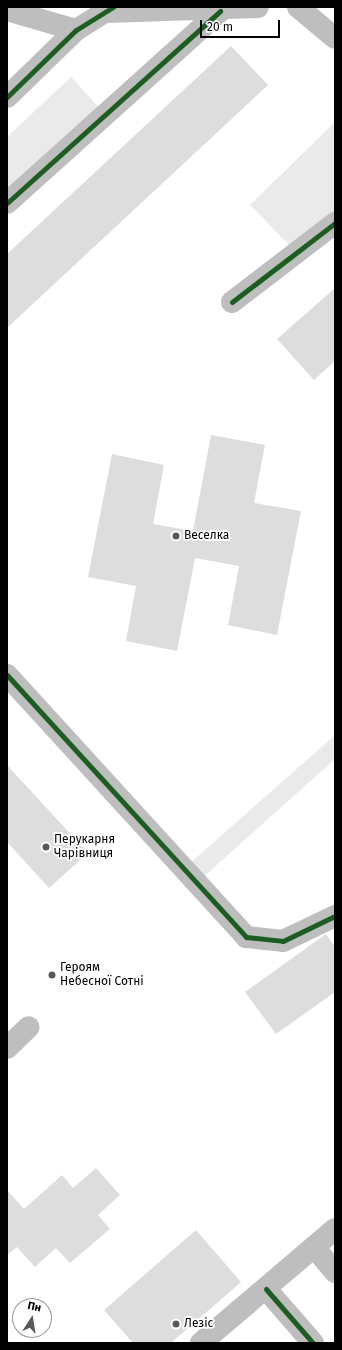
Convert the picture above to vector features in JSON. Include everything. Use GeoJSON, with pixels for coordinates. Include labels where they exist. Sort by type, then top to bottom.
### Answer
{"type":"FeatureCollection","features":[{"type":"Feature","properties":{"kind":"street"},"geometry":{"type":"LineString","coordinates":[[55,7],[76,30]]}},
{"type":"Feature","properties":{"kind":"street"},"geometry":{"type":"LineString","coordinates":[[7,97],[76,30],[110,10],[220,11],[258,7]]}},
{"type":"Feature","properties":{"kind":"street"},"geometry":{"type":"LineString","coordinates":[[298,7],[335,38]]}},
{"type":"Feature","properties":{"kind":"street"},"geometry":{"type":"LineString","coordinates":[[7,10],[76,30]]}},
{"type":"Feature","properties":{"kind":"street"},"geometry":{"type":"LineString","coordinates":[[7,203],[220,11]]}},
{"type":"Feature","properties":{"kind":"street"},"geometry":{"type":"LineString","coordinates":[[232,302],[335,223]]}},
{"type":"Feature","properties":{"kind":"street"},"geometry":{"type":"LineString","coordinates":[[7,675],[246,937],[283,941],[335,916]]}},
{"type":"Feature","properties":{"kind":"street"},"geometry":{"type":"LineString","coordinates":[[7,1048],[30,1027]]}},
{"type":"Feature","properties":{"kind":"street"},"geometry":{"type":"LineString","coordinates":[[201,1343],[335,1229]]}},
{"type":"Feature","properties":{"kind":"street"},"geometry":{"type":"LineString","coordinates":[[314,1247],[335,1272]]}},
{"type":"Feature","properties":{"kind":"street"},"geometry":{"type":"LineString","coordinates":[[266,1289],[313,1343]]}},
{"type":"Feature","properties":{"kind":"shaded area"},"geometry":{"type":"Polygon","coordinates":[[[71,77],[104,113],[7,203],[7,137],[71,77]]]}},
{"type":"Feature","properties":{"kind":"shaded area"},"geometry":{"type":"Polygon","coordinates":[[[335,122],[335,223],[298,254],[250,205],[335,122]]]}},
{"type":"Feature","properties":{"kind":"shaded area"},"geometry":{"type":"Polygon","coordinates":[[[335,735],[335,759],[200,880],[188,865],[335,735]]]}},
{"type":"Feature","properties":{"kind":"building"},"geometry":{"type":"Polygon","coordinates":[[[231,46],[268,85],[7,328],[7,254],[231,46]]]}},
{"type":"Feature","properties":{"kind":"building"},"geometry":{"type":"Polygon","coordinates":[[[335,288],[335,361],[314,380],[277,339],[335,288]]]}},
{"type":"Feature","properties":{"kind":"building"},"geometry":{"type":"Polygon","coordinates":[[[211,435],[265,445],[254,503],[301,511],[277,635],[228,625],[239,566],[195,558],[177,651],[126,641],[136,586],[88,577],[112,454],[164,465],[153,524],[193,531],[211,435]]]}},
{"type":"Feature","properties":{"kind":"building"},"geometry":{"type":"Polygon","coordinates":[[[7,765],[88,853],[49,888],[7,842],[7,765]]]}},
{"type":"Feature","properties":{"kind":"building"},"geometry":{"type":"Polygon","coordinates":[[[326,934],[335,947],[335,992],[276,1034],[245,992],[326,934]]]}},
{"type":"Feature","properties":{"kind":"building"},"geometry":{"type":"Polygon","coordinates":[[[96,1168],[120,1195],[98,1215],[110,1229],[70,1263],[56,1248],[35,1267],[17,1247],[7,1255],[7,1190],[24,1209],[62,1175],[73,1188],[96,1168]]]}},
{"type":"Feature","properties":{"kind":"building"},"geometry":{"type":"Polygon","coordinates":[[[196,1230],[241,1282],[171,1343],[133,1343],[104,1310],[196,1230]]]}},
{"type":"Feature","properties":{"kind":"cycle path"},"geometry":{"type":"LineString","coordinates":[[7,97],[76,30],[113,7]]}},
{"type":"Feature","properties":{"kind":"cycle path"},"geometry":{"type":"LineString","coordinates":[[7,203],[220,11]]}},
{"type":"Feature","properties":{"kind":"cycle path"},"geometry":{"type":"LineString","coordinates":[[232,302],[335,223]]}},
{"type":"Feature","properties":{"kind":"cycle path"},"geometry":{"type":"LineString","coordinates":[[7,675],[246,937],[283,941],[335,916]]}},
{"type":"Feature","properties":{"kind":"cycle path"},"geometry":{"type":"LineString","coordinates":[[266,1289],[313,1343]]}},
{"type":"Feature","properties":{"kind":"place","name":"Веселка"},"geometry":{"type":"Point","coordinates":[176,536]}},
{"type":"Feature","properties":{"kind":"place","name":"Перукарня Чарівниця"},"geometry":{"type":"Point","coordinates":[46,847]}},
{"type":"Feature","properties":{"kind":"place","name":"Героям Небесної Сотні"},"geometry":{"type":"Point","coordinates":[52,975]}},
{"type":"Feature","properties":{"kind":"place","name":"Лезіс"},"geometry":{"type":"Point","coordinates":[176,1324]}}]}
